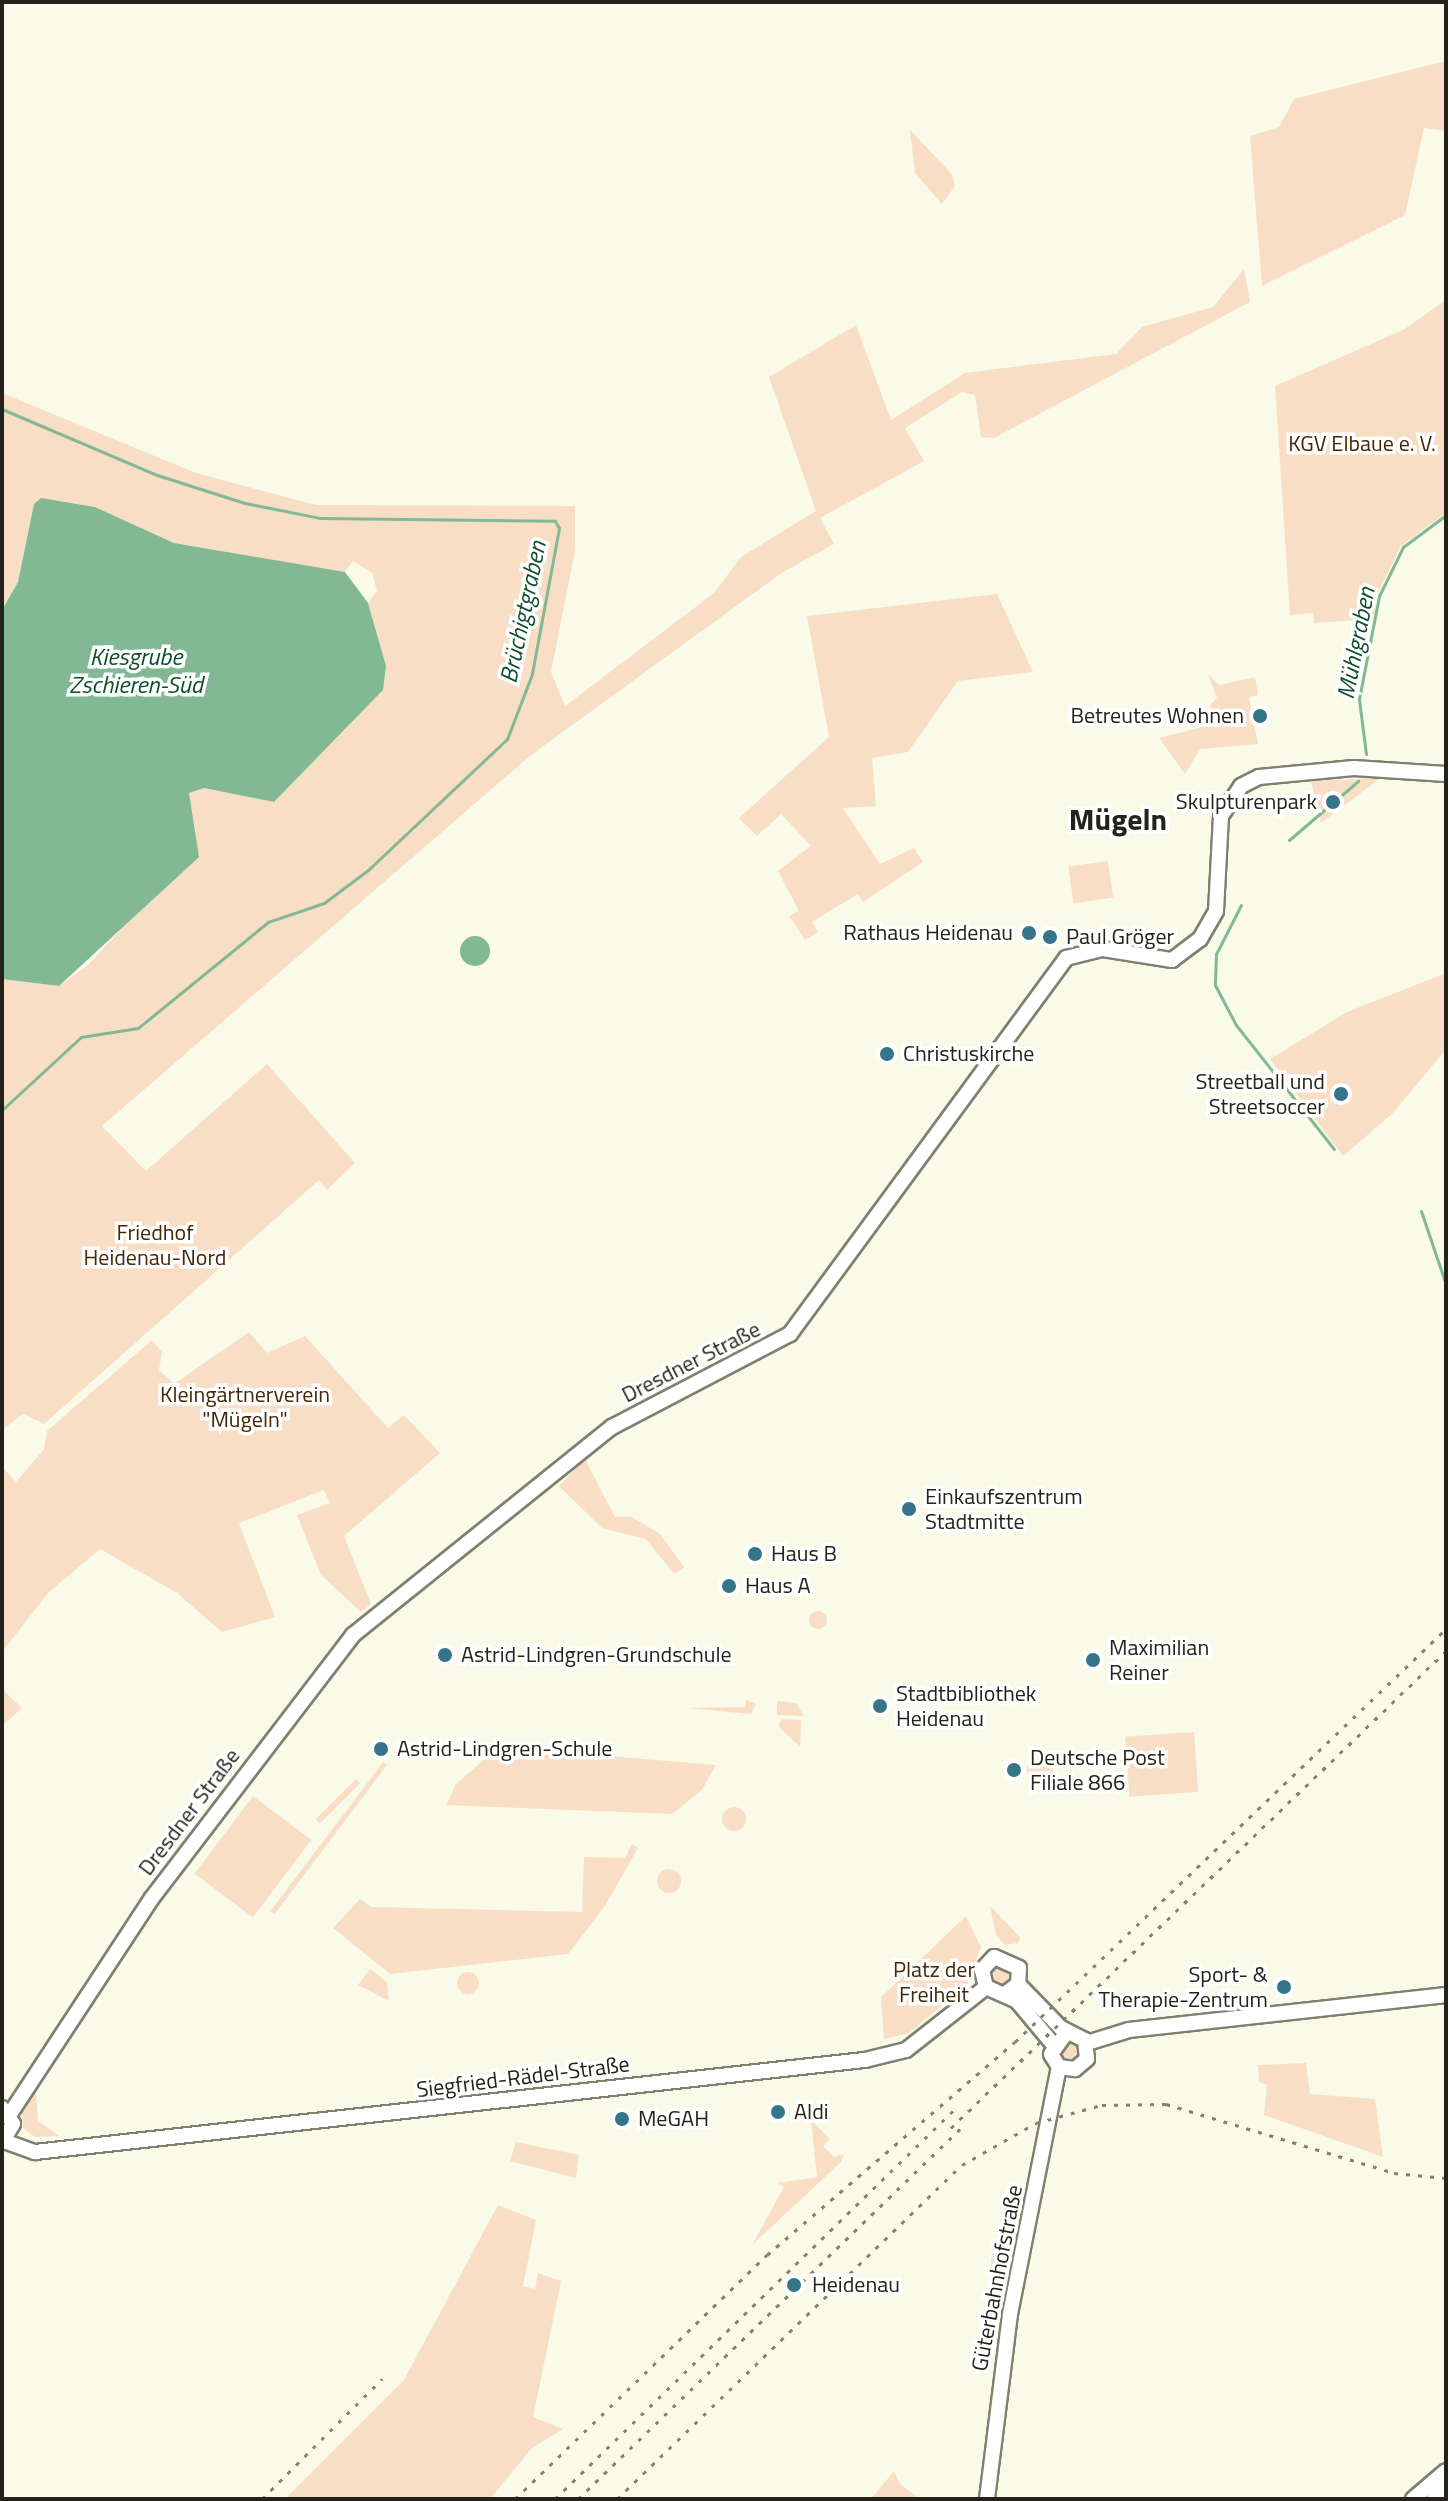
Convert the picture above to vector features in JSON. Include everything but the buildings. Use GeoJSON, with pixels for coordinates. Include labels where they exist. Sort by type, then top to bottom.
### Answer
{"type":"FeatureCollection","features":[{"type":"Feature","properties":{"kind":"street","name":"Dresdner Straße"},"geometry":{"type":"LineString","coordinates":[[5,2110],[152,1898],[353,1635],[612,1427],[790,1334],[1066,958],[1103,949],[1172,960],[1200,939],[1216,911],[1221,816],[1241,786],[1259,777],[1360,768],[1446,774]]}},
{"type":"Feature","properties":{"kind":"street"},"geometry":{"type":"LineString","coordinates":[[1087,2043],[1084,2064],[1059,2067],[1053,2044],[1012,1988],[1017,1965],[998,1956],[982,1970],[986,1987],[1012,1988],[1066,2033],[1087,2043],[1129,2030],[1446,1995]]}},
{"type":"Feature","properties":{"kind":"street","name":"Siegfried-Rädel-Straße"},"geometry":{"type":"LineString","coordinates":[[6,2138],[42,2151],[886,2056],[919,2042],[986,1987]]}},
{"type":"Feature","properties":{"kind":"street"},"geometry":{"type":"LineString","coordinates":[[1053,2044],[1066,2033]]}},
{"type":"Feature","properties":{"kind":"street","name":"Güterbahnhofstraße"},"geometry":{"type":"LineString","coordinates":[[987,2499],[1012,2302],[1059,2067]]}},
{"type":"Feature","properties":{"kind":"street"},"geometry":{"type":"LineString","coordinates":[[5,2110],[6,2138]]}},
{"type":"Feature","properties":{"kind":"street"},"geometry":{"type":"LineString","coordinates":[[1413,2499],[1446,2471]]}},
{"type":"Feature","properties":{"kind":"street"},"geometry":{"type":"LineString","coordinates":[[1434,2499],[1446,2488]]}},
{"type":"Feature","properties":{"kind":"green space"},"geometry":{"type":"Polygon","coordinates":[[[1446,61],[1446,131],[1424,128],[1405,215],[1262,286],[1250,136],[1279,127],[1294,99],[1446,61]]]}},
{"type":"Feature","properties":{"kind":"green space"},"geometry":{"type":"Polygon","coordinates":[[[910,130],[952,174],[955,186],[942,204],[915,173],[910,130]]]}},
{"type":"Feature","properties":{"kind":"green space","name":"Friedhof Heidenau-Nord"},"geometry":{"type":"Polygon","coordinates":[[[1244,269],[1250,302],[994,438],[981,437],[975,395],[962,392],[905,428],[924,461],[820,518],[834,544],[783,572],[531,755],[102,1126],[146,1171],[267,1064],[355,1163],[327,1190],[319,1180],[44,1424],[23,1414],[2,1430],[2,979],[59,986],[88,965],[166,881],[199,857],[188,793],[204,788],[274,802],[383,690],[386,666],[368,603],[377,591],[372,573],[353,561],[345,572],[174,543],[95,507],[54,501],[34,504],[18,582],[2,610],[2,393],[196,473],[316,505],[575,506],[575,551],[551,672],[565,706],[714,593],[741,557],[816,511],[769,377],[856,325],[891,420],[965,373],[1116,354],[1142,327],[1213,307],[1244,269]]]}},
{"type":"Feature","properties":{"kind":"green space","name":"KGV Elbaue e. V."},"geometry":{"type":"Polygon","coordinates":[[[1446,300],[1446,513],[1401,546],[1377,595],[1374,619],[1314,623],[1313,613],[1290,615],[1275,386],[1403,330],[1446,300]]]}},
{"type":"Feature","properties":{"kind":"green space"},"geometry":{"type":"Polygon","coordinates":[[[997,594],[1033,672],[958,681],[908,752],[872,758],[876,806],[843,808],[880,864],[914,848],[923,862],[863,902],[858,894],[812,922],[818,932],[805,940],[789,916],[799,911],[778,871],[811,846],[781,814],[757,836],[739,818],[829,737],[807,616],[997,594]]]}},
{"type":"Feature","properties":{"kind":"green space"},"geometry":{"type":"Polygon","coordinates":[[[1208,674],[1219,685],[1255,677],[1258,695],[1249,697],[1258,744],[1200,749],[1185,774],[1159,738],[1213,724],[1210,705],[1217,698],[1208,674]]]}},
{"type":"Feature","properties":{"kind":"green space","name":"Skulpturenpark"},"geometry":{"type":"Polygon","coordinates":[[[1378,780],[1321,823],[1311,781],[1378,780]]]}},
{"type":"Feature","properties":{"kind":"green space"},"geometry":{"type":"Polygon","coordinates":[[[1108,861],[1113,898],[1074,903],[1068,867],[1108,861]]]}},
{"type":"Feature","properties":{"kind":"green space"},"geometry":{"type":"Polygon","coordinates":[[[1446,973],[1446,1049],[1392,1114],[1343,1156],[1270,1059],[1347,1012],[1446,973]]]}},
{"type":"Feature","properties":{"kind":"green space","name":"Kleingärtnerverein \"Mügeln\""},"geometry":{"type":"Polygon","coordinates":[[[249,1332],[267,1353],[305,1336],[388,1428],[404,1415],[440,1453],[344,1536],[371,1604],[361,1612],[321,1575],[297,1515],[330,1503],[324,1490],[239,1523],[275,1617],[222,1632],[177,1593],[100,1549],[49,1592],[2,1652],[2,1467],[16,1482],[44,1449],[47,1431],[152,1340],[162,1352],[159,1370],[174,1384],[249,1332]]]}},
{"type":"Feature","properties":{"kind":"green space"},"geometry":{"type":"Polygon","coordinates":[[[585,1459],[615,1517],[632,1517],[660,1534],[684,1567],[674,1574],[646,1539],[602,1528],[559,1486],[585,1459]]]}},
{"type":"Feature","properties":{"kind":"green space"},"geometry":{"type":"Polygon","coordinates":[[[814,1611],[822,1611],[827,1620],[825,1627],[814,1629],[809,1624],[809,1616],[814,1611]]]}},
{"type":"Feature","properties":{"kind":"green space"},"geometry":{"type":"Polygon","coordinates":[[[2,1689],[22,1708],[2,1726],[2,1689]]]}},
{"type":"Feature","properties":{"kind":"green space"},"geometry":{"type":"Polygon","coordinates":[[[746,1700],[756,1704],[751,1714],[687,1708],[745,1707],[746,1700]]]}},
{"type":"Feature","properties":{"kind":"green space"},"geometry":{"type":"Polygon","coordinates":[[[777,1701],[796,1703],[804,1716],[777,1715],[777,1701]]]}},
{"type":"Feature","properties":{"kind":"green space"},"geometry":{"type":"Polygon","coordinates":[[[782,1719],[801,1720],[800,1747],[778,1726],[782,1719]]]}},
{"type":"Feature","properties":{"kind":"green space"},"geometry":{"type":"Polygon","coordinates":[[[1194,1732],[1198,1792],[1129,1797],[1125,1737],[1194,1732]]]}},
{"type":"Feature","properties":{"kind":"green space"},"geometry":{"type":"Polygon","coordinates":[[[492,1753],[608,1756],[716,1765],[702,1790],[672,1814],[446,1805],[456,1784],[492,1753]]]}},
{"type":"Feature","properties":{"kind":"green space"},"geometry":{"type":"Polygon","coordinates":[[[1040,1756],[1049,1760],[1053,1769],[1049,1778],[1040,1782],[1031,1778],[1027,1769],[1031,1760],[1040,1756]]]}},
{"type":"Feature","properties":{"kind":"green space"},"geometry":{"type":"Polygon","coordinates":[[[383,1762],[387,1765],[274,1914],[270,1911],[383,1762]]]}},
{"type":"Feature","properties":{"kind":"green space"},"geometry":{"type":"Polygon","coordinates":[[[356,1779],[360,1783],[320,1824],[316,1819],[356,1779]]]}},
{"type":"Feature","properties":{"kind":"green space"},"geometry":{"type":"Polygon","coordinates":[[[253,1796],[311,1840],[253,1917],[195,1873],[253,1796]]]}},
{"type":"Feature","properties":{"kind":"green space"},"geometry":{"type":"Polygon","coordinates":[[[734,1807],[743,1810],[746,1819],[743,1828],[734,1831],[725,1828],[722,1819],[725,1810],[734,1807]]]}},
{"type":"Feature","properties":{"kind":"green space"},"geometry":{"type":"Polygon","coordinates":[[[632,1844],[638,1848],[605,1906],[568,1954],[390,1974],[333,1928],[360,1899],[371,1907],[582,1912],[584,1857],[625,1858],[632,1844]]]}},
{"type":"Feature","properties":{"kind":"green space"},"geometry":{"type":"Polygon","coordinates":[[[669,1869],[680,1876],[681,1881],[674,1892],[669,1893],[658,1886],[657,1881],[664,1870],[669,1869]]]}},
{"type":"Feature","properties":{"kind":"green space"},"geometry":{"type":"Polygon","coordinates":[[[990,1906],[1020,1937],[1018,1943],[1005,1945],[996,1935],[990,1906]]]}},
{"type":"Feature","properties":{"kind":"green space","name":"Platz der Freiheit"},"geometry":{"type":"Polygon","coordinates":[[[966,1916],[981,1947],[967,1985],[909,2033],[884,2039],[881,1997],[966,1916]]]}},
{"type":"Feature","properties":{"kind":"green space"},"geometry":{"type":"Polygon","coordinates":[[[996,1966],[1004,1966],[1010,1976],[1004,1986],[996,1986],[990,1980],[990,1972],[996,1966]]]}},
{"type":"Feature","properties":{"kind":"green space"},"geometry":{"type":"Polygon","coordinates":[[[370,1969],[387,1982],[389,2001],[358,1985],[370,1969]]]}},
{"type":"Feature","properties":{"kind":"green space"},"geometry":{"type":"Polygon","coordinates":[[[468,1972],[476,1975],[479,1983],[476,1991],[468,1994],[460,1991],[457,1983],[460,1975],[468,1972]]]}},
{"type":"Feature","properties":{"kind":"green space"},"geometry":{"type":"Polygon","coordinates":[[[1069,2041],[1076,2044],[1079,2051],[1076,2058],[1069,2061],[1062,2058],[1059,2051],[1062,2044],[1069,2041]]]}},
{"type":"Feature","properties":{"kind":"green space"},"geometry":{"type":"Polygon","coordinates":[[[1306,2063],[1310,2094],[1375,2099],[1383,2157],[1264,2115],[1267,2085],[1259,2082],[1258,2065],[1306,2063]]]}},
{"type":"Feature","properties":{"kind":"green space"},"geometry":{"type":"Polygon","coordinates":[[[36,2091],[38,2121],[59,2136],[35,2137],[23,2128],[22,2112],[36,2091]]]}},
{"type":"Feature","properties":{"kind":"green space"},"geometry":{"type":"Polygon","coordinates":[[[811,2120],[830,2139],[823,2146],[834,2157],[844,2154],[841,2162],[752,2245],[784,2187],[777,2183],[817,2177],[811,2120]]]}},
{"type":"Feature","properties":{"kind":"green space"},"geometry":{"type":"Polygon","coordinates":[[[516,2142],[579,2155],[576,2178],[510,2161],[516,2142]]]}},
{"type":"Feature","properties":{"kind":"green space"},"geometry":{"type":"Polygon","coordinates":[[[498,2205],[536,2220],[523,2286],[535,2289],[538,2273],[561,2281],[533,2417],[563,2429],[531,2449],[490,2499],[285,2499],[404,2380],[498,2205]]]}},
{"type":"Feature","properties":{"kind":"green space"},"geometry":{"type":"Polygon","coordinates":[[[1003,2249],[1011,2253],[1015,2261],[1011,2269],[1003,2273],[995,2269],[991,2261],[995,2253],[1003,2249]]]}},
{"type":"Feature","properties":{"kind":"green space"},"geometry":{"type":"Polygon","coordinates":[[[894,2471],[900,2484],[920,2499],[871,2499],[894,2471]]]}},
{"type":"Feature","properties":{"kind":"water","name":"Kiesgrube Zschieren-Süd"},"geometry":{"type":"Polygon","coordinates":[[[41,498],[95,507],[174,543],[345,572],[368,603],[386,666],[383,690],[274,802],[204,788],[189,793],[199,857],[59,986],[2,979],[2,610],[18,582],[34,504],[41,498]]]}},
{"type":"Feature","properties":{"kind":"water"},"geometry":{"type":"Polygon","coordinates":[[[475,936],[481,937],[489,945],[489,957],[481,965],[475,966],[469,965],[461,957],[460,951],[461,945],[469,937],[475,936]]]}},
{"type":"Feature","properties":{"kind":"waterway","name":"Brüchigtgraben"},"geometry":{"type":"LineString","coordinates":[[2,409],[157,475],[245,503],[320,518],[555,521],[559,528],[532,674],[507,739],[368,870],[324,903],[268,922],[138,1028],[81,1037],[2,1110]]}},
{"type":"Feature","properties":{"kind":"waterway","name":"Mühlgraben"},"geometry":{"type":"LineString","coordinates":[[1366,754],[1359,699],[1379,596],[1403,547],[1446,515]]}},
{"type":"Feature","properties":{"kind":"waterway","name":"Mühlgraben"},"geometry":{"type":"LineString","coordinates":[[1289,840],[1358,781]]}},
{"type":"Feature","properties":{"kind":"waterway","name":"Mühlgraben"},"geometry":{"type":"LineString","coordinates":[[1241,905],[1216,954],[1215,985],[1236,1025],[1334,1149]]}},
{"type":"Feature","properties":{"kind":"waterway","name":"Mühlgraben"},"geometry":{"type":"LineString","coordinates":[[1421,1211],[1446,1285]]}},
{"type":"Feature","properties":{"kind":"railway"},"geometry":{"type":"LineString","coordinates":[[515,2499],[767,2255],[1015,2042],[1446,1629]]}},
{"type":"Feature","properties":{"kind":"railway"},"geometry":{"type":"LineString","coordinates":[[951,2128],[1446,1651]]}},
{"type":"Feature","properties":{"kind":"railway"},"geometry":{"type":"LineString","coordinates":[[617,2499],[962,2165],[1036,2123],[1102,2105],[1166,2104],[1394,2173],[1446,2178]]}},
{"type":"Feature","properties":{"kind":"railway"},"geometry":{"type":"LineString","coordinates":[[555,2499],[956,2108]]}},
{"type":"Feature","properties":{"kind":"railway"},"geometry":{"type":"LineString","coordinates":[[578,2499],[963,2126]]}},
{"type":"Feature","properties":{"kind":"railway"},"geometry":{"type":"LineString","coordinates":[[262,2499],[382,2379]]}},
{"type":"Feature","properties":{"kind":"place","name":"Betreutes Wohnen"},"geometry":{"type":"Point","coordinates":[1260,716]}},
{"type":"Feature","properties":{"kind":"place","name":"Skulpturenpark"},"geometry":{"type":"Point","coordinates":[1333,802]}},
{"type":"Feature","properties":{"kind":"place","name":"Rathaus Heidenau"},"geometry":{"type":"Point","coordinates":[1029,933]}},
{"type":"Feature","properties":{"kind":"place","name":"Paul Gröger"},"geometry":{"type":"Point","coordinates":[1050,937]}},
{"type":"Feature","properties":{"kind":"place","name":"Christuskirche"},"geometry":{"type":"Point","coordinates":[887,1054]}},
{"type":"Feature","properties":{"kind":"place","name":"Streetball und Streetsoccer"},"geometry":{"type":"Point","coordinates":[1341,1094]}},
{"type":"Feature","properties":{"kind":"place","name":"Einkaufszentrum Stadtmitte"},"geometry":{"type":"Point","coordinates":[909,1509]}},
{"type":"Feature","properties":{"kind":"place","name":"Haus B"},"geometry":{"type":"Point","coordinates":[755,1554]}},
{"type":"Feature","properties":{"kind":"place","name":"Haus A"},"geometry":{"type":"Point","coordinates":[729,1586]}},
{"type":"Feature","properties":{"kind":"place","name":"Astrid-Lindgren-Grundschule"},"geometry":{"type":"Point","coordinates":[445,1655]}},
{"type":"Feature","properties":{"kind":"place","name":"Maximilian Reiner"},"geometry":{"type":"Point","coordinates":[1093,1660]}},
{"type":"Feature","properties":{"kind":"place","name":"Stadtbibliothek Heidenau"},"geometry":{"type":"Point","coordinates":[880,1706]}},
{"type":"Feature","properties":{"kind":"place","name":"Astrid-Lindgren-Schule"},"geometry":{"type":"Point","coordinates":[381,1749]}},
{"type":"Feature","properties":{"kind":"place","name":"Deutsche Post Filiale 866"},"geometry":{"type":"Point","coordinates":[1014,1770]}},
{"type":"Feature","properties":{"kind":"place","name":"Sport- & Therapie-Zentrum"},"geometry":{"type":"Point","coordinates":[1284,1987]}},
{"type":"Feature","properties":{"kind":"place","name":"Aldi"},"geometry":{"type":"Point","coordinates":[778,2112]}},
{"type":"Feature","properties":{"kind":"place","name":"MeGAH"},"geometry":{"type":"Point","coordinates":[622,2119]}},
{"type":"Feature","properties":{"kind":"place","name":"Heidenau"},"geometry":{"type":"Point","coordinates":[794,2285]}},
{"type":"Feature","properties":{"kind":"district","name":"Mügeln"},"geometry":{"type":"Point","coordinates":[1118,819]}}]}
